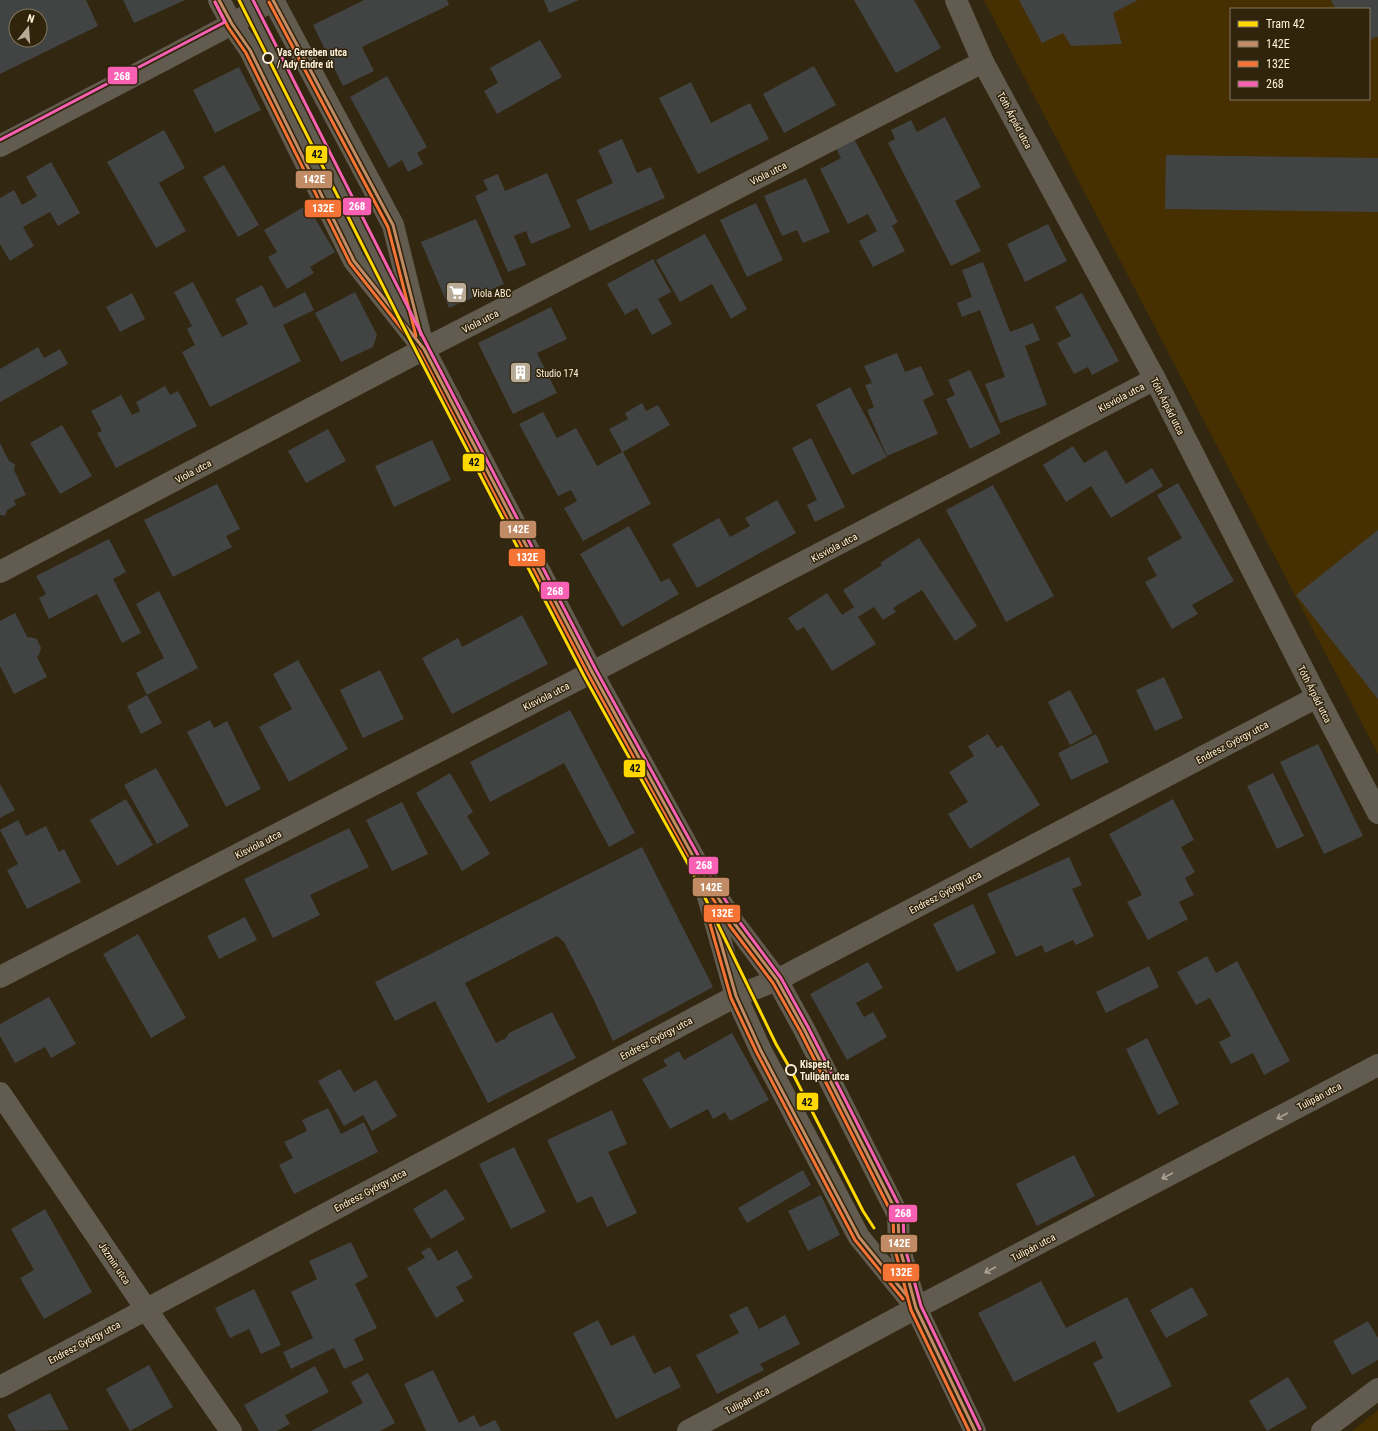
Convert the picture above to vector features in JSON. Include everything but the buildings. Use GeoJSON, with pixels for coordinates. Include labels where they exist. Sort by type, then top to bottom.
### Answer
{"type":"FeatureCollection","features":[{"type":"Feature","properties":{"kind":"street"},"geometry":{"type":"LineString","coordinates":[[219,0],[232,24],[250,50],[354,261],[424,349],[592,672],[700,870],[734,923],[777,980],[804,1029],[898,1215],[899,1245],[916,1308],[975,1431]]}},
{"type":"Feature","properties":{"kind":"street"},"geometry":{"type":"LineString","coordinates":[[0,146],[232,24],[250,6],[273,0],[393,225],[424,349]]}},
{"type":"Feature","properties":{"kind":"street","name":"Tóth Árpád utca"},"geometry":{"type":"LineString","coordinates":[[956,0],[984,62],[1155,379],[1317,697],[1378,813]]}},
{"type":"Feature","properties":{"kind":"street","name":"Viola utca"},"geometry":{"type":"LineString","coordinates":[[0,572],[424,349],[984,62]]}},
{"type":"Feature","properties":{"kind":"street","name":"Kisviola utca"},"geometry":{"type":"LineString","coordinates":[[0,977],[592,672],[1155,379]]}},
{"type":"Feature","properties":{"kind":"street","name":"Endresz György utca"},"geometry":{"type":"LineString","coordinates":[[0,1388],[736,996],[777,980],[1317,697]]}},
{"type":"Feature","properties":{"kind":"street"},"geometry":{"type":"LineString","coordinates":[[700,870],[736,996],[761,1051],[860,1237],[916,1308]]}},
{"type":"Feature","properties":{"kind":"street","name":"Tulipán utca"},"geometry":{"type":"LineString","coordinates":[[688,1431],[916,1308],[1378,1065]]}},
{"type":"Feature","properties":{"kind":"street","name":"Jázmin utca"},"geometry":{"type":"LineString","coordinates":[[0,1093],[146,1309],[231,1431]]}},
{"type":"Feature","properties":{"kind":"street"},"geometry":{"type":"LineString","coordinates":[[1322,1431],[1378,1389]]}},
{"type":"Feature","properties":{"kind":"lane"},"geometry":{"type":"LineString","coordinates":[[250,6],[424,349]]}},
{"type":"Feature","properties":{"kind":"shaded area"},"geometry":{"type":"Polygon","coordinates":[[[984,0],[1378,0],[1378,754],[984,0]]]}},
{"type":"Feature","properties":{"kind":"shaded area"},"geometry":{"type":"Polygon","coordinates":[[[1378,1410],[1378,1431],[1352,1431],[1378,1410]]]}},
{"type":"Feature","properties":{"kind":"tram line","name":"42"},"geometry":{"type":"LineString","coordinates":[[239,0],[400,320],[584,676],[693,873],[776,1044],[791,1070],[863,1211],[874,1228]]}},
{"type":"Feature","properties":{"kind":"transit line","name":"142E"},"geometry":{"type":"LineString","coordinates":[[219,0],[232,24],[250,50],[354,261],[424,349],[592,672],[700,869],[734,923],[777,980],[804,1029],[898,1215],[899,1245],[916,1308],[975,1431]]}},
{"type":"Feature","properties":{"kind":"transit line","name":"268"},"geometry":{"type":"LineString","coordinates":[[253,0],[428,347],[596,670],[704,866],[738,920],[781,978],[808,1027],[903,1213],[904,1244],[921,1306],[980,1429]]}},
{"type":"Feature","properties":{"kind":"transit line","name":"142E"},"geometry":{"type":"LineString","coordinates":[[273,0],[393,225],[421,335]]}},
{"type":"Feature","properties":{"kind":"transit line","name":"132E"},"geometry":{"type":"LineString","coordinates":[[215,2],[228,27],[246,53],[350,263],[420,352],[588,674],[696,872],[730,926],[773,983],[800,1031],[893,1216],[894,1246],[911,1310],[969,1431]]}},
{"type":"Feature","properties":{"kind":"transit line","name":"268"},"geometry":{"type":"LineString","coordinates":[[0,140],[225,22],[215,2]]}},
{"type":"Feature","properties":{"kind":"transit line","name":"132E"},"geometry":{"type":"LineString","coordinates":[[269,2],[388,227],[416,336]]}},
{"type":"Feature","properties":{"kind":"transit line","name":"142E"},"geometry":{"type":"LineString","coordinates":[[712,912],[736,996],[761,1051],[859,1237],[907,1296]]}},
{"type":"Feature","properties":{"kind":"transit line","name":"132E"},"geometry":{"type":"LineString","coordinates":[[707,913],[731,998],[757,1053],[855,1240],[903,1299]]}},
{"type":"Feature","properties":{"kind":"place","name":"Vas Gereben utca / Ady Endre út"},"geometry":{"type":"Point","coordinates":[268,58]}},
{"type":"Feature","properties":{"kind":"place","name":"Viola ABC"},"geometry":{"type":"Point","coordinates":[456,293]}},
{"type":"Feature","properties":{"kind":"place","name":"Studio 174"},"geometry":{"type":"Point","coordinates":[520,373]}},
{"type":"Feature","properties":{"kind":"place","name":"Kispest, Tulipán utca"},"geometry":{"type":"Point","coordinates":[791,1070]}}]}
